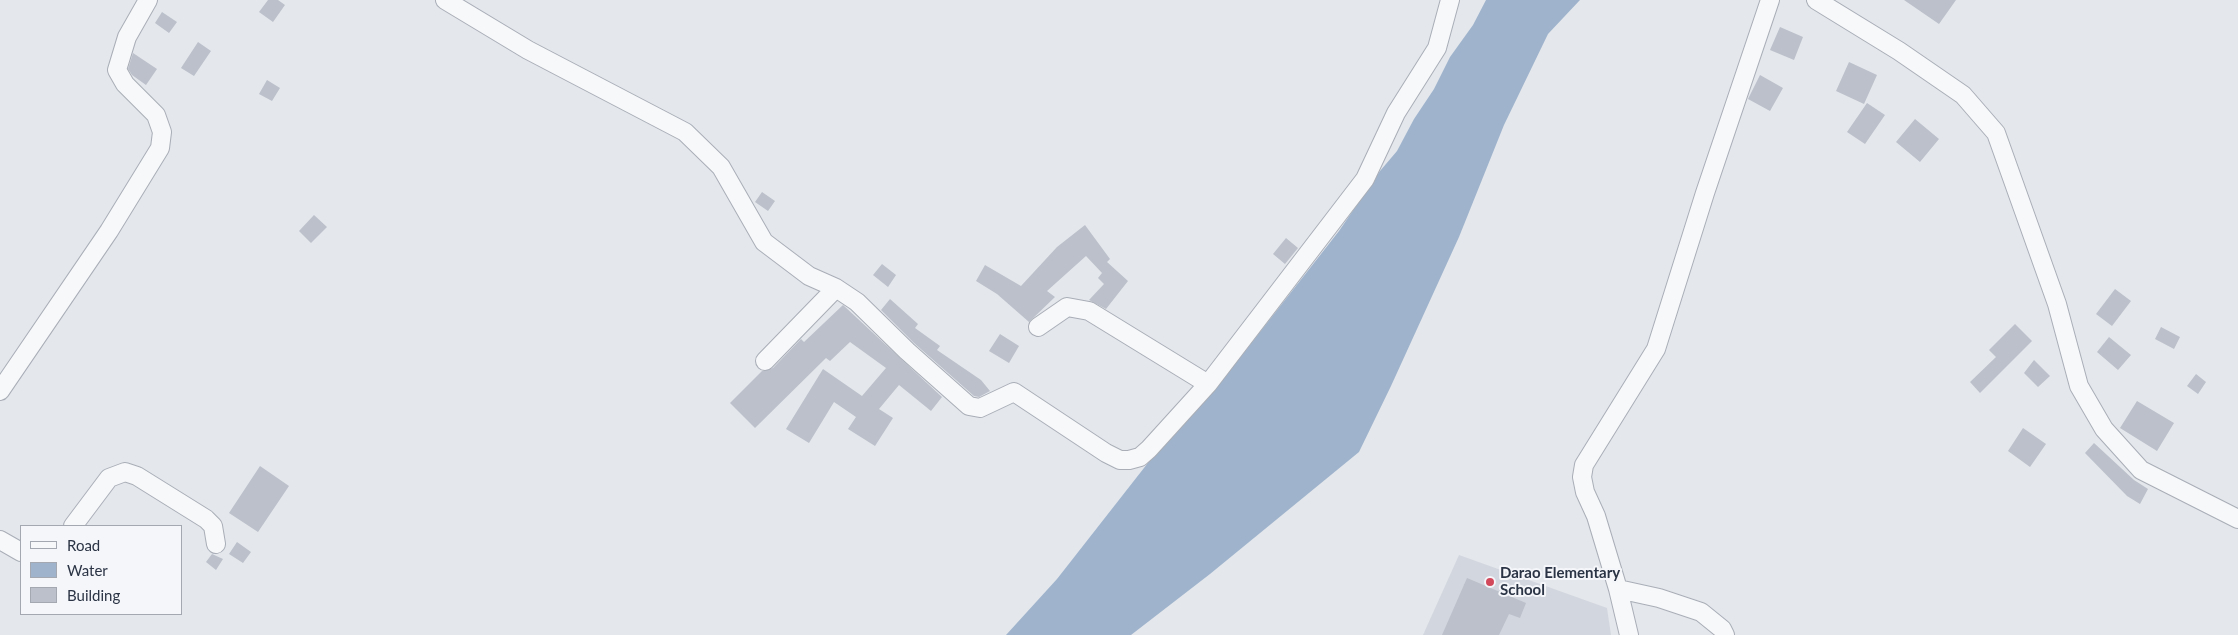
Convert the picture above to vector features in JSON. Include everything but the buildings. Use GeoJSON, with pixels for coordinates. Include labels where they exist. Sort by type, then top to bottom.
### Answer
{"type":"FeatureCollection","features":[{"type":"Feature","properties":{"kind":"street"},"geometry":{"type":"LineString","coordinates":[[0,391],[109,231],[160,148],[162,132],[156,115],[125,84],[117,70],[127,36],[148,0]]}},
{"type":"Feature","properties":{"kind":"street"},"geometry":{"type":"LineString","coordinates":[[445,0],[528,50],[685,132],[722,167],[764,242],[809,276],[836,288],[857,302],[907,351],[969,406],[980,408],[1014,392],[1120,460],[1140,457],[1208,384],[1365,179],[1396,113],[1437,48],[1450,0]]}},
{"type":"Feature","properties":{"kind":"street"},"geometry":{"type":"LineString","coordinates":[[1629,635],[1618,589],[1596,516],[1585,492],[1582,477],[1584,465],[1656,348],[1770,0]]}},
{"type":"Feature","properties":{"kind":"street"},"geometry":{"type":"LineString","coordinates":[[1816,0],[1899,51],[1963,95],[1996,133],[2057,304],[2079,386],[2104,429],[2141,470],[2238,519]]}},
{"type":"Feature","properties":{"kind":"street"},"geometry":{"type":"LineString","coordinates":[[765,362],[836,288]]}},
{"type":"Feature","properties":{"kind":"street"},"geometry":{"type":"LineString","coordinates":[[1038,327],[1067,307],[1089,311],[1208,384]]}},
{"type":"Feature","properties":{"kind":"street"},"geometry":{"type":"LineString","coordinates":[[74,525],[109,478],[125,472],[137,476],[206,519],[213,526],[216,544]]}},
{"type":"Feature","properties":{"kind":"street"},"geometry":{"type":"LineString","coordinates":[[0,540],[20,551]]}},
{"type":"Feature","properties":{"kind":"street"},"geometry":{"type":"LineString","coordinates":[[1618,589],[1659,598],[1701,612],[1722,629],[1725,635]]}},
{"type":"Feature","properties":{"kind":"shaded area","name":"Darao Elementary School"},"geometry":{"type":"Polygon","coordinates":[[[1459,555],[1607,608],[1611,635],[1423,635],[1459,555]]]}},
{"type":"Feature","properties":{"kind":"water"},"geometry":{"type":"Polygon","coordinates":[[[1486,0],[1580,0],[1548,34],[1504,125],[1459,237],[1359,452],[1210,574],[1131,635],[1006,635],[1057,579],[1151,459],[1231,369],[1339,231],[1380,171],[1397,151],[1414,119],[1434,89],[1450,57],[1473,25],[1486,0]]]}},
{"type":"Feature","properties":{"kind":"place","name":"Darao Elementary School"},"geometry":{"type":"Point","coordinates":[1490,582]}}]}
